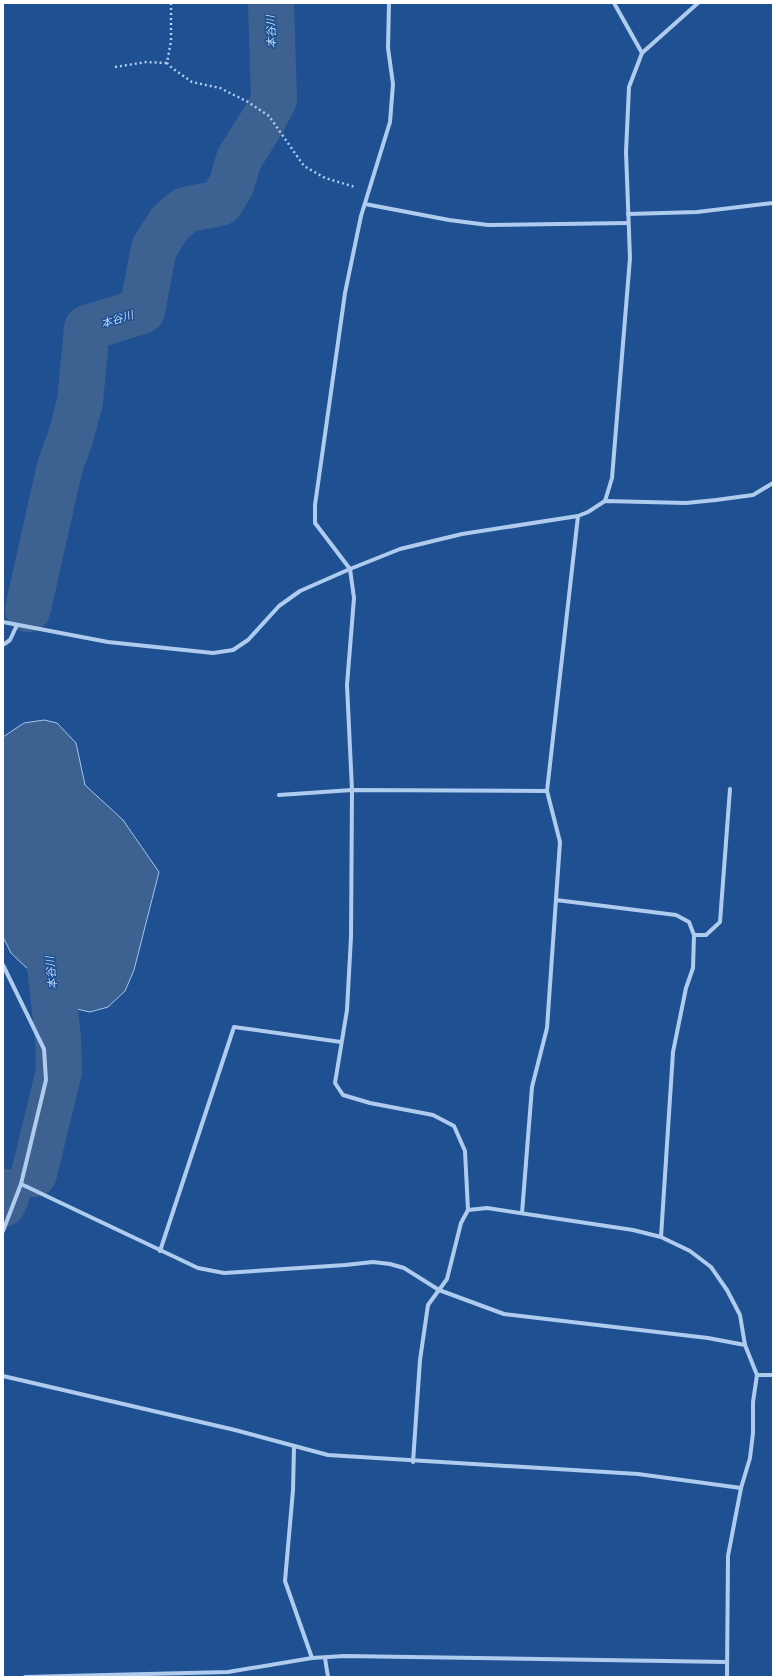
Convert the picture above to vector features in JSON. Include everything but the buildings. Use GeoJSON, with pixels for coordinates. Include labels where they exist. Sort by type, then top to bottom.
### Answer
{"type":"FeatureCollection","features":[{"type":"Feature","properties":{"kind":"street"},"geometry":{"type":"LineString","coordinates":[[390,3],[388,48],[393,84],[390,122],[365,204],[345,293],[315,505],[315,523],[350,569],[354,598],[347,685],[352,790],[351,937],[347,1010],[335,1083],[343,1095],[370,1103],[433,1115],[454,1126],[465,1151],[468,1210],[461,1223],[447,1279],[428,1305],[420,1360],[413,1462]]}},
{"type":"Feature","properties":{"kind":"street"},"geometry":{"type":"LineString","coordinates":[[614,3],[642,53]]}},
{"type":"Feature","properties":{"kind":"street"},"geometry":{"type":"LineString","coordinates":[[605,501],[612,478],[630,258],[626,152],[629,87],[642,53],[698,3]]}},
{"type":"Feature","properties":{"kind":"street"},"geometry":{"type":"LineString","coordinates":[[628,214],[697,212],[773,203]]}},
{"type":"Feature","properties":{"kind":"street"},"geometry":{"type":"LineString","coordinates":[[365,204],[449,220],[488,225],[628,223]]}},
{"type":"Feature","properties":{"kind":"street"},"geometry":{"type":"LineString","coordinates":[[3,622],[108,642],[213,653],[233,650],[248,640],[279,606],[300,591],[400,549],[462,534],[578,516],[588,512],[605,501],[686,503],[716,500],[752,495],[773,482]]}},
{"type":"Feature","properties":{"kind":"street"},"geometry":{"type":"LineString","coordinates":[[522,1213],[532,1087],[547,1028],[560,842],[547,791],[578,516]]}},
{"type":"Feature","properties":{"kind":"street"},"geometry":{"type":"LineString","coordinates":[[3,645],[10,640],[17,625]]}},
{"type":"Feature","properties":{"kind":"street"},"geometry":{"type":"LineString","coordinates":[[694,935],[706,935],[720,922],[730,789]]}},
{"type":"Feature","properties":{"kind":"street"},"geometry":{"type":"LineString","coordinates":[[279,795],[352,790],[547,791]]}},
{"type":"Feature","properties":{"kind":"street"},"geometry":{"type":"LineString","coordinates":[[556,900],[676,915],[689,922],[694,935],[692,968],[686,988],[673,1052],[661,1237]]}},
{"type":"Feature","properties":{"kind":"street"},"geometry":{"type":"LineString","coordinates":[[3,965],[44,1048],[46,1080],[21,1184],[3,1231]]}},
{"type":"Feature","properties":{"kind":"street"},"geometry":{"type":"LineString","coordinates":[[160,1251],[234,1027],[341,1042]]}},
{"type":"Feature","properties":{"kind":"street"},"geometry":{"type":"LineString","coordinates":[[21,1184],[198,1268],[224,1273],[373,1262],[390,1264],[404,1268],[420,1280],[439,1290],[504,1314],[708,1338],[746,1345]]}},
{"type":"Feature","properties":{"kind":"street"},"geometry":{"type":"LineString","coordinates":[[468,1210],[487,1208],[633,1230],[661,1237],[690,1251],[711,1267],[727,1290],[740,1315],[746,1345],[758,1375],[752,1402],[754,1433],[750,1458],[741,1488],[728,1556],[727,1677]]}},
{"type":"Feature","properties":{"kind":"street"},"geometry":{"type":"LineString","coordinates":[[758,1375],[773,1375]]}},
{"type":"Feature","properties":{"kind":"street"},"geometry":{"type":"LineString","coordinates":[[3,1376],[235,1430],[328,1455],[413,1462],[638,1474],[741,1488]]}},
{"type":"Feature","properties":{"kind":"street"},"geometry":{"type":"LineString","coordinates":[[294,1447],[293,1490],[285,1581],[312,1658]]}},
{"type":"Feature","properties":{"kind":"street"},"geometry":{"type":"LineString","coordinates":[[24,1677],[228,1672],[312,1658],[344,1656],[727,1662]]}},
{"type":"Feature","properties":{"kind":"street"},"geometry":{"type":"LineString","coordinates":[[325,1658],[328,1677]]}},
{"type":"Feature","properties":{"kind":"path"},"geometry":{"type":"LineString","coordinates":[[171,3],[171,41],[168,63],[172,68],[192,82],[220,88],[248,102],[269,116],[304,166],[325,178],[369,191]]}},
{"type":"Feature","properties":{"kind":"path"},"geometry":{"type":"LineString","coordinates":[[114,67],[146,62],[168,63]]}},
{"type":"Feature","properties":{"kind":"water"},"geometry":{"type":"Polygon","coordinates":[[[44,720],[57,723],[76,743],[85,785],[123,820],[159,872],[134,970],[125,991],[108,1007],[90,1012],[72,1008],[54,994],[11,953],[3,937],[3,737],[24,723],[44,720]]]}},
{"type":"Feature","properties":{"kind":"waterway","name":"本谷川"},"geometry":{"type":"LineString","coordinates":[[270,108],[274,99],[271,3]]}},
{"type":"Feature","properties":{"kind":"waterway","name":"本谷川"},"geometry":{"type":"LineString","coordinates":[[28,609],[60,466],[70,439],[80,402],[87,328],[142,311],[154,248],[170,223],[185,210],[220,203],[231,186],[239,159],[264,119]]}},
{"type":"Feature","properties":{"kind":"waterway","name":"本谷川"},"geometry":{"type":"LineString","coordinates":[[34,1174],[59,1071],[58,1037],[46,931]]}},
{"type":"Feature","properties":{"kind":"waterway","name":"本谷川"},"geometry":{"type":"LineString","coordinates":[[3,1204],[8,1192]]}}]}
